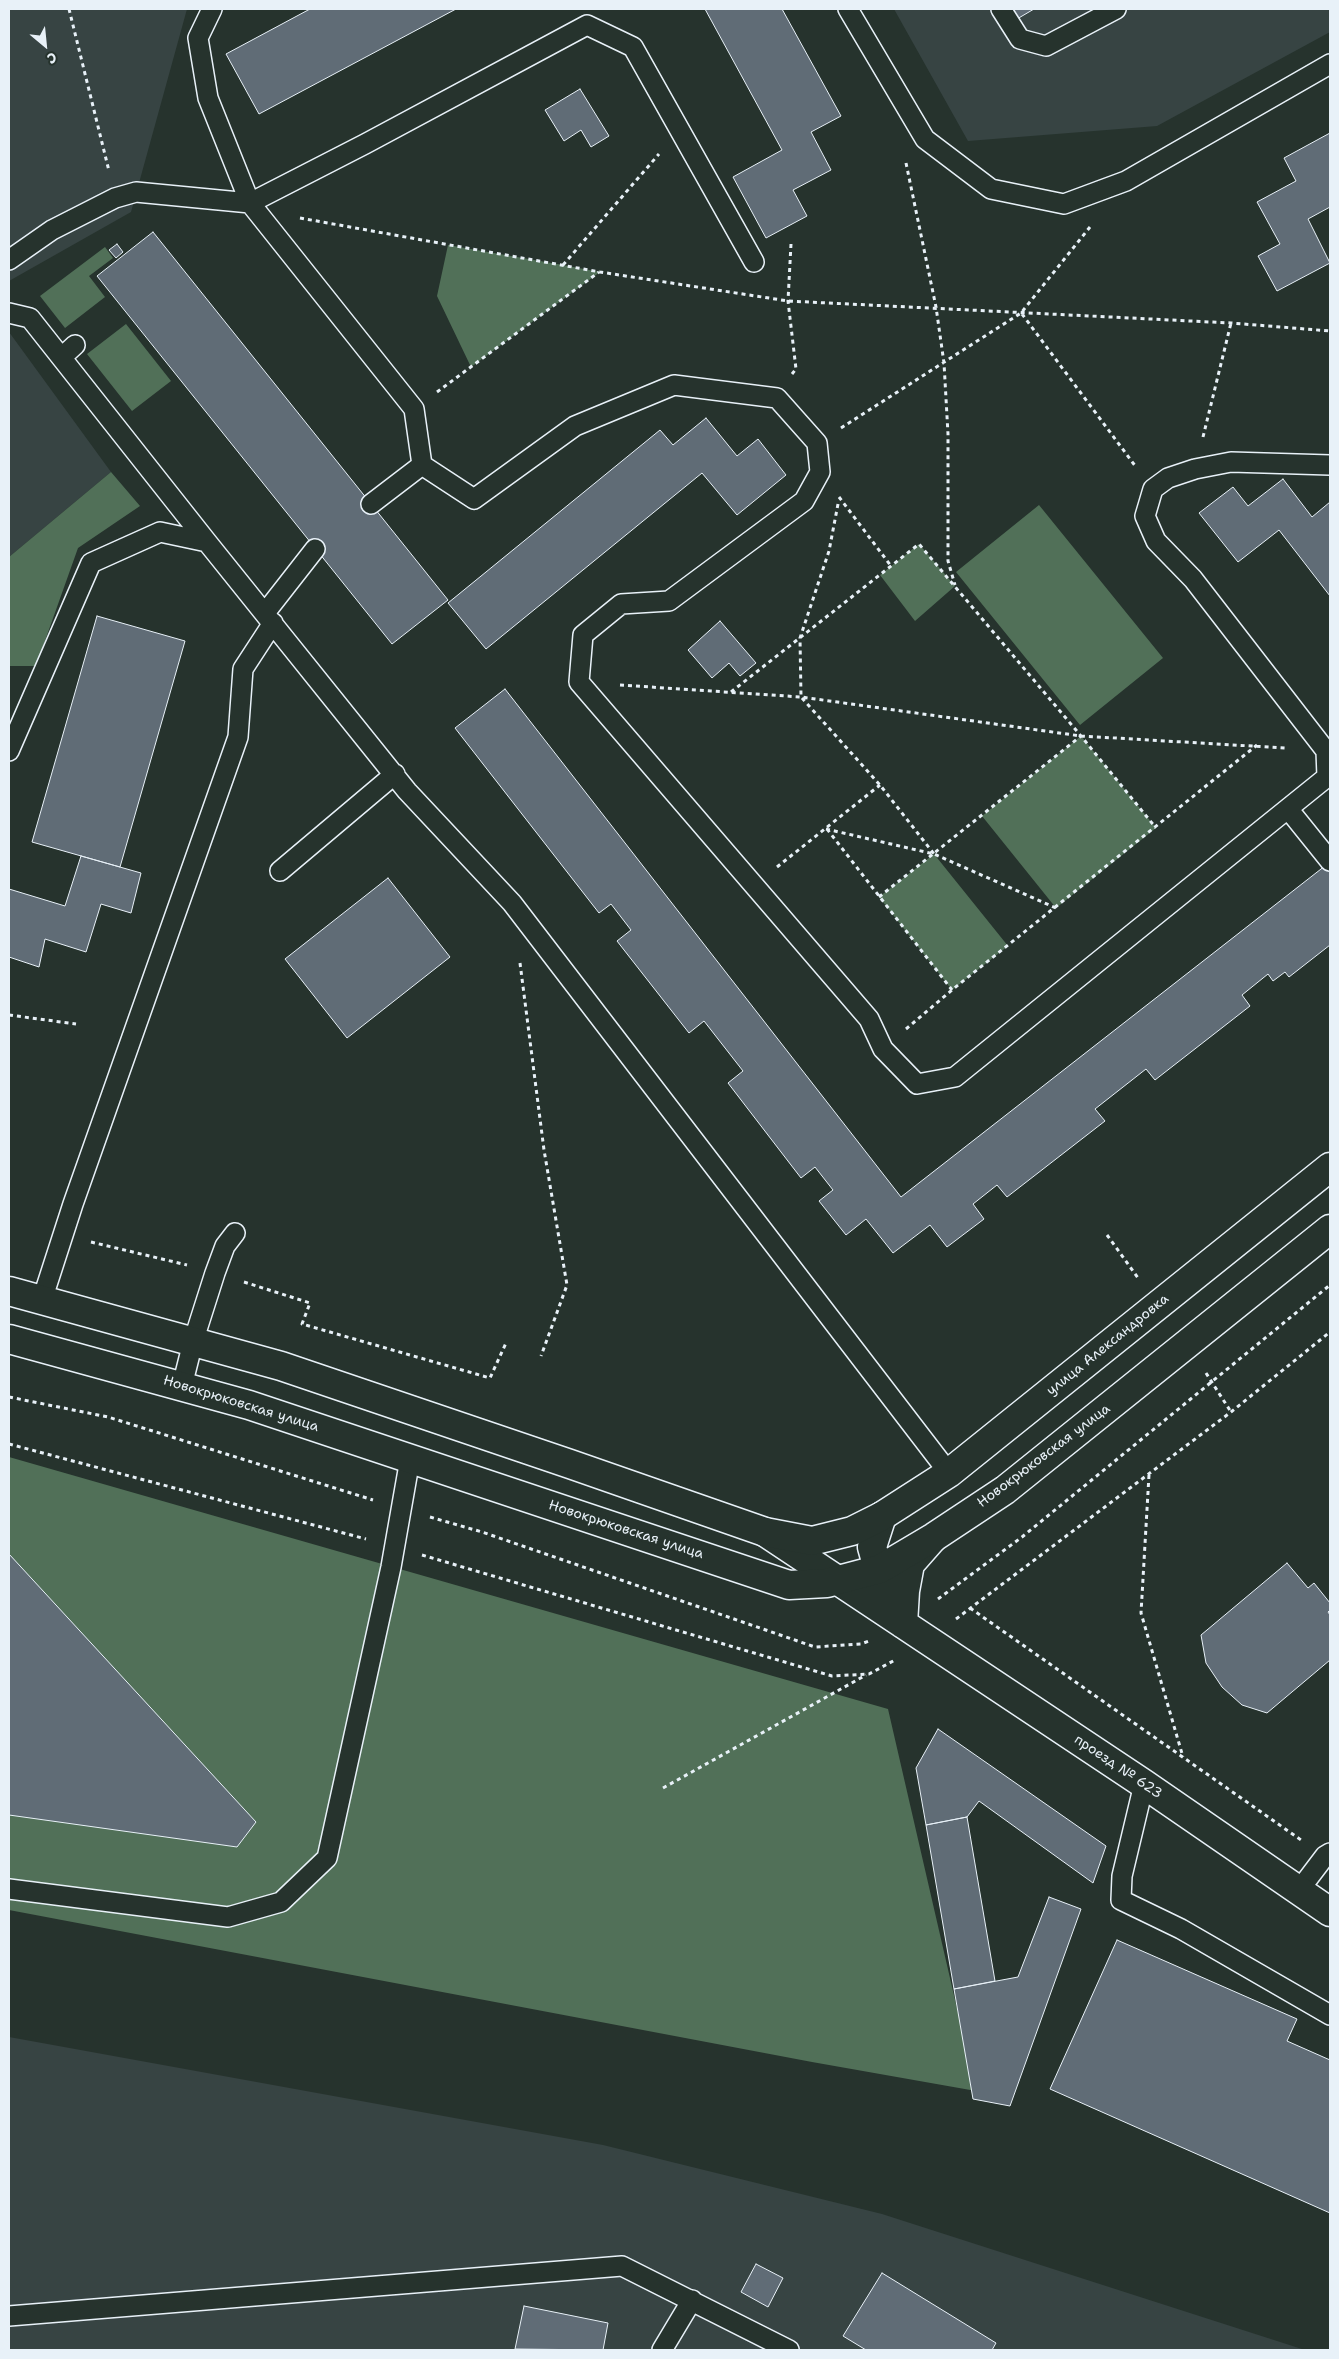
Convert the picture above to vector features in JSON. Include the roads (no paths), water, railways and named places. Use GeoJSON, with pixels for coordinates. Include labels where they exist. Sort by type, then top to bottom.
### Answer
{"type":"FeatureCollection","features":[{"type":"Feature","properties":{"kind":"main road","name":"улица Александровка"},"geometry":{"type":"LineString","coordinates":[[882,1516],[948,1473],[1330,1167]]}},
{"type":"Feature","properties":{"kind":"main road","name":"Новокрюковская улица"},"geometry":{"type":"LineString","coordinates":[[9,1339],[249,1405],[789,1585],[827,1584],[880,1569],[934,1537],[1005,1490],[1330,1229]]}},
{"type":"Feature","properties":{"kind":"main road"},"geometry":{"type":"LineString","coordinates":[[9,1291],[281,1366],[764,1532],[812,1541],[852,1531],[882,1516]]}},
{"type":"Feature","properties":{"kind":"main road"},"geometry":{"type":"LineString","coordinates":[[882,1516],[872,1547],[880,1569],[884,1590],[903,1624]]}},
{"type":"Feature","properties":{"kind":"main road"},"geometry":{"type":"LineString","coordinates":[[764,1532],[903,1624]]}},
{"type":"Feature","properties":{"kind":"main road"},"geometry":{"type":"LineString","coordinates":[[903,1624],[905,1591],[910,1564],[934,1537]]}},
{"type":"Feature","properties":{"kind":"main road"},"geometry":{"type":"LineString","coordinates":[[789,1585],[903,1624]]}},
{"type":"Feature","properties":{"kind":"main road","name":"проезд № 623"},"geometry":{"type":"LineString","coordinates":[[903,1624],[1300,1889],[1330,1912]]}},
{"type":"Feature","properties":{"kind":"lane"},"geometry":{"type":"LineString","coordinates":[[212,9],[198,38],[208,98],[251,206],[414,409],[422,465],[474,499],[575,426],[674,385],[777,398],[817,443],[820,472],[804,501],[669,601],[621,604],[583,635],[579,682],[870,1019],[883,1049],[917,1084],[954,1077],[1328,777],[1326,751],[1193,579],[1156,541],[1145,516],[1153,489],[1168,478],[1195,470],[1231,462],[1330,465]]}},
{"type":"Feature","properties":{"kind":"lane"},"geometry":{"type":"LineString","coordinates":[[848,9],[925,139],[991,189],[1064,204],[1126,181],[1330,64]]}},
{"type":"Feature","properties":{"kind":"lane"},"geometry":{"type":"LineString","coordinates":[[1001,9],[1020,39],[1046,46],[1116,9]]}},
{"type":"Feature","properties":{"kind":"lane"},"geometry":{"type":"LineString","coordinates":[[9,260],[52,230],[115,198],[136,192],[251,206],[587,25],[632,47],[754,262]]}},
{"type":"Feature","properties":{"kind":"lane"},"geometry":{"type":"LineString","coordinates":[[9,313],[30,318],[68,351],[206,542],[407,791],[512,903],[948,1473]]}},
{"type":"Feature","properties":{"kind":"lane"},"geometry":{"type":"LineString","coordinates":[[371,504],[422,465]]}},
{"type":"Feature","properties":{"kind":"lane"},"geometry":{"type":"LineString","coordinates":[[9,751],[91,562],[160,532],[206,542]]}},
{"type":"Feature","properties":{"kind":"lane"},"geometry":{"type":"LineString","coordinates":[[42,1300],[238,737],[244,669],[269,618],[315,549]]}},
{"type":"Feature","properties":{"kind":"lane"},"geometry":{"type":"LineString","coordinates":[[280,871],[395,774]]}},
{"type":"Feature","properties":{"kind":"lane"},"geometry":{"type":"LineString","coordinates":[[1289,810],[1330,861]]}},
{"type":"Feature","properties":{"kind":"lane"},"geometry":{"type":"LineString","coordinates":[[182,1386],[193,1342],[215,1273],[225,1246],[235,1233]]}},
{"type":"Feature","properties":{"kind":"lane"},"geometry":{"type":"LineString","coordinates":[[9,1889],[228,1917],[281,1902],[327,1858],[391,1567],[410,1459]]}},
{"type":"Feature","properties":{"kind":"lane"},"geometry":{"type":"LineString","coordinates":[[1144,1784],[1122,1876],[1121,1900],[1181,1929],[1330,2015]]}},
{"type":"Feature","properties":{"kind":"lane"},"geometry":{"type":"LineString","coordinates":[[1300,1889],[1328,1854]]}},
{"type":"Feature","properties":{"kind":"lane"},"geometry":{"type":"LineString","coordinates":[[9,2316],[622,2266],[789,2350]]}},
{"type":"Feature","properties":{"kind":"lane"},"geometry":{"type":"LineString","coordinates":[[662,2350],[692,2300]]}}]}
